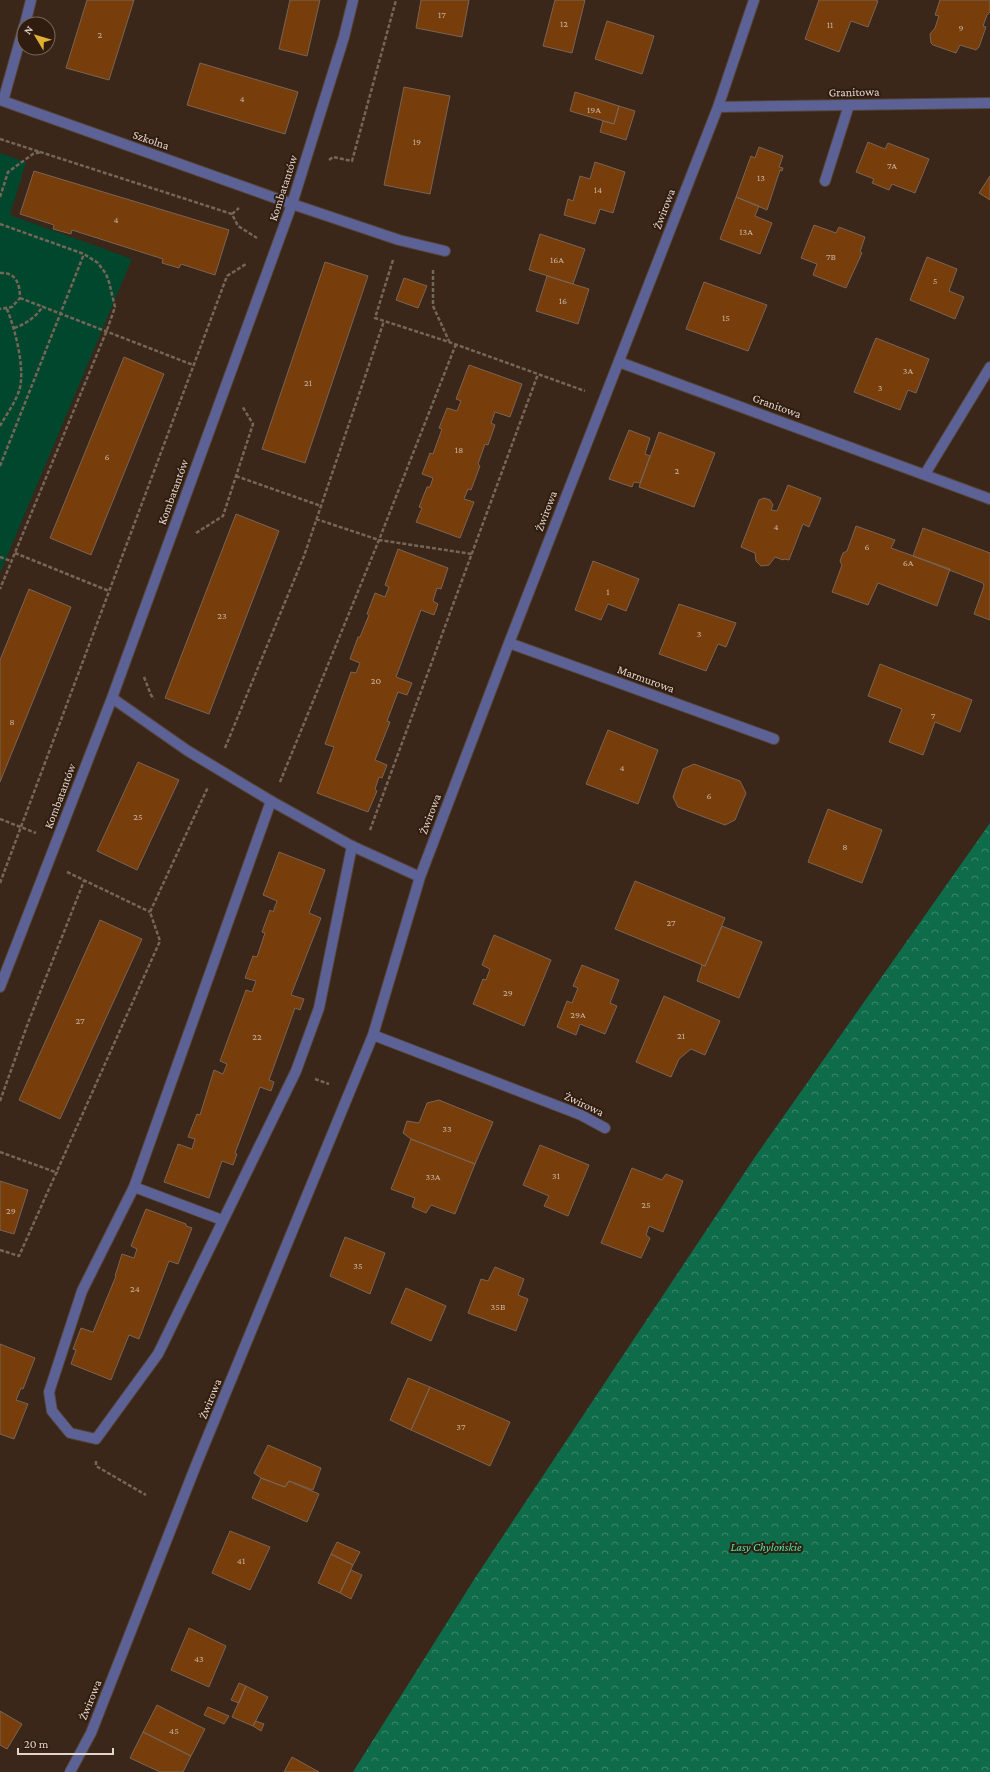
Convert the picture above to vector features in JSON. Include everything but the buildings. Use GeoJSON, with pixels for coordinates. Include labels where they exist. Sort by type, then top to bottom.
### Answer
{"type":"FeatureCollection","features":[{"type":"Feature","properties":{"kind":"street"},"geometry":{"type":"LineString","coordinates":[[27,16],[31,0]]}},
{"type":"Feature","properties":{"kind":"street","name":"Kombatantów"},"geometry":{"type":"LineString","coordinates":[[0,987],[112,698],[292,204],[344,37],[353,0]]}},
{"type":"Feature","properties":{"kind":"street","name":"Żwirowa"},"geometry":{"type":"LineString","coordinates":[[70,1772],[91,1733],[193,1473],[350,1093],[372,1035],[420,877],[509,643],[718,107],[754,0]]}},
{"type":"Feature","properties":{"kind":"street"},"geometry":{"type":"LineString","coordinates":[[2,101],[16,53]]}},
{"type":"Feature","properties":{"kind":"street","name":"Szkolna"},"geometry":{"type":"LineString","coordinates":[[2,101],[292,204],[400,240],[430,249],[444,251]]}},
{"type":"Feature","properties":{"kind":"street","name":"Granitowa"},"geometry":{"type":"LineString","coordinates":[[718,107],[990,103]]}},
{"type":"Feature","properties":{"kind":"street"},"geometry":{"type":"LineString","coordinates":[[825,181],[849,105]]}},
{"type":"Feature","properties":{"kind":"street","name":"Granitowa"},"geometry":{"type":"LineString","coordinates":[[619,362],[990,499]]}},
{"type":"Feature","properties":{"kind":"street"},"geometry":{"type":"LineString","coordinates":[[925,474],[990,367]]}},
{"type":"Feature","properties":{"kind":"street","name":"Marmurowa"},"geometry":{"type":"LineString","coordinates":[[509,643],[774,739]]}},
{"type":"Feature","properties":{"kind":"street"},"geometry":{"type":"LineString","coordinates":[[112,698],[188,751],[271,801],[352,846],[420,877]]}},
{"type":"Feature","properties":{"kind":"street"},"geometry":{"type":"LineString","coordinates":[[271,801],[134,1187],[82,1291],[49,1392],[52,1411],[70,1433],[96,1439],[158,1354],[222,1220],[296,1071],[318,1008],[352,846]]}},
{"type":"Feature","properties":{"kind":"street","name":"Żwirowa"},"geometry":{"type":"LineString","coordinates":[[372,1035],[581,1115],[605,1128]]}},
{"type":"Feature","properties":{"kind":"street"},"geometry":{"type":"LineString","coordinates":[[134,1187],[222,1220]]}},
{"type":"Feature","properties":{"kind":"path"},"geometry":{"type":"LineString","coordinates":[[325,163],[333,157],[352,162],[396,0]]}},
{"type":"Feature","properties":{"kind":"path"},"geometry":{"type":"LineString","coordinates":[[0,139],[232,214],[238,226],[256,238]]}},
{"type":"Feature","properties":{"kind":"path"},"geometry":{"type":"LineString","coordinates":[[0,197],[8,172],[34,154],[42,152]]}},
{"type":"Feature","properties":{"kind":"path"},"geometry":{"type":"LineString","coordinates":[[232,214],[240,207]]}},
{"type":"Feature","properties":{"kind":"path"},"geometry":{"type":"LineString","coordinates":[[0,224],[84,254],[98,263],[106,274],[115,307],[107,330],[0,589]]}},
{"type":"Feature","properties":{"kind":"path"},"geometry":{"type":"LineString","coordinates":[[255,245],[259,232]]}},
{"type":"Feature","properties":{"kind":"path"},"geometry":{"type":"LineString","coordinates":[[400,240],[375,318],[456,344],[604,398]]}},
{"type":"Feature","properties":{"kind":"path"},"geometry":{"type":"LineString","coordinates":[[430,249],[434,277],[433,306],[449,342]]}},
{"type":"Feature","properties":{"kind":"path"},"geometry":{"type":"LineString","coordinates":[[0,466],[62,313],[84,254]]}},
{"type":"Feature","properties":{"kind":"path"},"geometry":{"type":"LineString","coordinates":[[0,883],[227,276],[250,261]]}},
{"type":"Feature","properties":{"kind":"path"},"geometry":{"type":"LineString","coordinates":[[0,272],[9,274],[18,281],[20,287],[20,298],[7,309],[0,309]]}},
{"type":"Feature","properties":{"kind":"path"},"geometry":{"type":"LineString","coordinates":[[20,298],[107,330],[193,365]]}},
{"type":"Feature","properties":{"kind":"path"},"geometry":{"type":"LineString","coordinates":[[14,328],[24,325],[39,312],[43,306]]}},
{"type":"Feature","properties":{"kind":"path"},"geometry":{"type":"LineString","coordinates":[[0,426],[20,390],[21,365],[14,328],[7,309]]}},
{"type":"Feature","properties":{"kind":"path"},"geometry":{"type":"LineString","coordinates":[[0,1250],[19,1256],[58,1172],[160,941],[150,912],[217,768],[304,556],[384,321]]}},
{"type":"Feature","properties":{"kind":"path"},"geometry":{"type":"LineString","coordinates":[[271,801],[379,540],[456,344]]}},
{"type":"Feature","properties":{"kind":"path"},"geometry":{"type":"LineString","coordinates":[[367,838],[538,374]]}},
{"type":"Feature","properties":{"kind":"path"},"geometry":{"type":"LineString","coordinates":[[192,540],[195,533],[222,516],[236,476],[253,424],[240,402]]}},
{"type":"Feature","properties":{"kind":"path"},"geometry":{"type":"LineString","coordinates":[[236,476],[321,506]]}},
{"type":"Feature","properties":{"kind":"path"},"geometry":{"type":"LineString","coordinates":[[316,519],[379,540],[472,554]]}},
{"type":"Feature","properties":{"kind":"path"},"geometry":{"type":"LineString","coordinates":[[15,553],[109,592]]}},
{"type":"Feature","properties":{"kind":"path"},"geometry":{"type":"LineString","coordinates":[[0,557],[11,561]]}},
{"type":"Feature","properties":{"kind":"path"},"geometry":{"type":"LineString","coordinates":[[143,674],[151,695],[156,700]]}},
{"type":"Feature","properties":{"kind":"path"},"geometry":{"type":"LineString","coordinates":[[0,819],[57,840]]}},
{"type":"Feature","properties":{"kind":"path"},"geometry":{"type":"LineString","coordinates":[[70,865],[67,872],[150,912]]}},
{"type":"Feature","properties":{"kind":"path"},"geometry":{"type":"LineString","coordinates":[[0,1101],[28,1024],[84,881]]}},
{"type":"Feature","properties":{"kind":"path"},"geometry":{"type":"LineString","coordinates":[[296,1071],[350,1093]]}},
{"type":"Feature","properties":{"kind":"path"},"geometry":{"type":"LineString","coordinates":[[0,1152],[58,1172]]}},
{"type":"Feature","properties":{"kind":"path"},"geometry":{"type":"LineString","coordinates":[[96,1439],[96,1466],[146,1495]]}},
{"type":"Feature","properties":{"kind":"green space"},"geometry":{"type":"Polygon","coordinates":[[[0,153],[26,162],[10,215],[132,259],[0,573],[0,153]]]}},
{"type":"Feature","properties":{"kind":"green space","name":"Lasy Chylońskie"},"geometry":{"type":"Polygon","coordinates":[[[990,823],[990,1772],[353,1772],[475,1578],[755,1157],[990,823]]]}}]}
